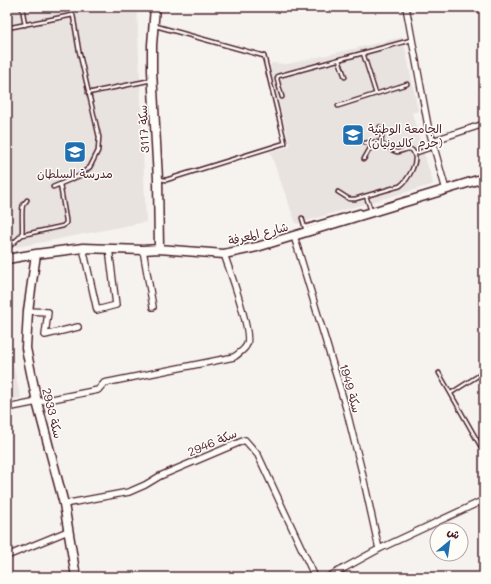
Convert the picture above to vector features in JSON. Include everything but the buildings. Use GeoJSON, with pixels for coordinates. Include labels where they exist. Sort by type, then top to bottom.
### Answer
{"type":"FeatureCollection","features":[{"type":"Feature","properties":{"kind":"street","name":"سكة 3117"},"geometry":{"type":"LineString","coordinates":[[155,7],[152,46],[152,80],[158,179],[159,249]]}},
{"type":"Feature","properties":{"kind":"street"},"geometry":{"type":"LineString","coordinates":[[406,7],[428,126],[446,190]]}},
{"type":"Feature","properties":{"kind":"street"},"geometry":{"type":"LineString","coordinates":[[433,144],[484,124]]}},
{"type":"Feature","properties":{"kind":"street","name":"شارع المعرفة"},"geometry":{"type":"LineString","coordinates":[[7,259],[83,248],[143,250],[159,249],[224,254],[257,247],[294,236],[305,230],[367,214],[484,178]]}},
{"type":"Feature","properties":{"kind":"street","name":"سكة 1949"},"geometry":{"type":"LineString","coordinates":[[294,236],[346,408],[379,549]]}},
{"type":"Feature","properties":{"kind":"street"},"geometry":{"type":"LineString","coordinates":[[83,248],[97,310],[116,305],[108,248]]}},
{"type":"Feature","properties":{"kind":"street"},"geometry":{"type":"LineString","coordinates":[[143,250],[153,308]]}},
{"type":"Feature","properties":{"kind":"street","name":"سكة 2933"},"geometry":{"type":"LineString","coordinates":[[36,254],[28,311],[26,348],[37,402],[64,504],[76,577]]}},
{"type":"Feature","properties":{"kind":"street"},"geometry":{"type":"LineString","coordinates":[[7,408],[98,390],[104,383],[234,357],[243,351],[248,343],[248,332],[233,279],[224,254]]}},
{"type":"Feature","properties":{"kind":"street"},"geometry":{"type":"LineString","coordinates":[[28,311],[48,312],[45,335],[78,328]]}},
{"type":"Feature","properties":{"kind":"street","name":"سكة 2946"},"geometry":{"type":"LineString","coordinates":[[64,504],[128,492],[145,485],[160,476],[245,440],[258,455],[315,577]]}},
{"type":"Feature","properties":{"kind":"street"},"geometry":{"type":"LineString","coordinates":[[328,577],[379,549],[484,500]]}},
{"type":"Feature","properties":{"kind":"street"},"geometry":{"type":"LineString","coordinates":[[7,556],[68,531]]}},
{"type":"Feature","properties":{"kind":"lane"},"geometry":{"type":"LineString","coordinates":[[22,7],[25,25]]}},
{"type":"Feature","properties":{"kind":"lane"},"geometry":{"type":"LineString","coordinates":[[7,28],[73,15],[79,51],[99,137],[98,151],[90,166],[79,176],[53,187]]}},
{"type":"Feature","properties":{"kind":"lane"},"geometry":{"type":"LineString","coordinates":[[153,25],[264,56],[285,144],[166,180],[158,179]]}},
{"type":"Feature","properties":{"kind":"lane"},"geometry":{"type":"LineString","coordinates":[[282,97],[277,79],[278,76],[412,40]]}},
{"type":"Feature","properties":{"kind":"lane"},"geometry":{"type":"LineString","coordinates":[[363,53],[376,94]]}},
{"type":"Feature","properties":{"kind":"lane"},"geometry":{"type":"LineString","coordinates":[[339,60],[345,77]]}},
{"type":"Feature","properties":{"kind":"lane"},"geometry":{"type":"LineString","coordinates":[[88,93],[152,80]]}},
{"type":"Feature","properties":{"kind":"lane"},"geometry":{"type":"LineString","coordinates":[[338,106],[407,84]]}},
{"type":"Feature","properties":{"kind":"lane"},"geometry":{"type":"LineString","coordinates":[[380,127],[382,136],[381,143]]}},
{"type":"Feature","properties":{"kind":"lane"},"geometry":{"type":"LineString","coordinates":[[364,159],[373,142]]}},
{"type":"Feature","properties":{"kind":"lane"},"geometry":{"type":"LineString","coordinates":[[338,192],[353,200],[402,184],[415,165],[414,154],[410,149],[396,151],[381,143],[365,143]]}},
{"type":"Feature","properties":{"kind":"lane"},"geometry":{"type":"LineString","coordinates":[[414,154],[433,144]]}},
{"type":"Feature","properties":{"kind":"lane"},"geometry":{"type":"LineString","coordinates":[[7,246],[10,246],[22,235],[65,225],[66,220],[60,184]]}},
{"type":"Feature","properties":{"kind":"lane"},"geometry":{"type":"LineString","coordinates":[[366,196],[367,214]]}},
{"type":"Feature","properties":{"kind":"lane"},"geometry":{"type":"LineString","coordinates":[[22,235],[22,212],[23,205],[27,200]]}},
{"type":"Feature","properties":{"kind":"lane"},"geometry":{"type":"LineString","coordinates":[[302,218],[305,230]]}},
{"type":"Feature","properties":{"kind":"lane"},"geometry":{"type":"LineString","coordinates":[[451,393],[484,372]]}},
{"type":"Feature","properties":{"kind":"lane"},"geometry":{"type":"LineString","coordinates":[[439,373],[481,447],[484,445]]}},
{"type":"Feature","properties":{"kind":"shaded area","name":"مدرسة السلطان"},"geometry":{"type":"Polygon","coordinates":[[[7,7],[137,7],[146,222],[7,249],[7,7]]]}},
{"type":"Feature","properties":{"kind":"shaded area","name":"الجامعة الوطنية (حرم كالدونيان)"},"geometry":{"type":"Polygon","coordinates":[[[403,37],[418,110],[412,113],[433,183],[432,185],[296,224],[270,152],[290,146],[270,67],[271,63],[288,64],[403,37]]]}},
{"type":"Feature","properties":{"kind":"shaded area"},"geometry":{"type":"Polygon","coordinates":[[[12,360],[21,398],[7,401],[7,361],[12,360]]]}},
{"type":"Feature","properties":{"kind":"place","name":"الجامعة الوطنية (حرم كالدونيان)"},"geometry":{"type":"Point","coordinates":[353,135]}},
{"type":"Feature","properties":{"kind":"place","name":"مدرسة السلطان"},"geometry":{"type":"Point","coordinates":[75,152]}}]}
